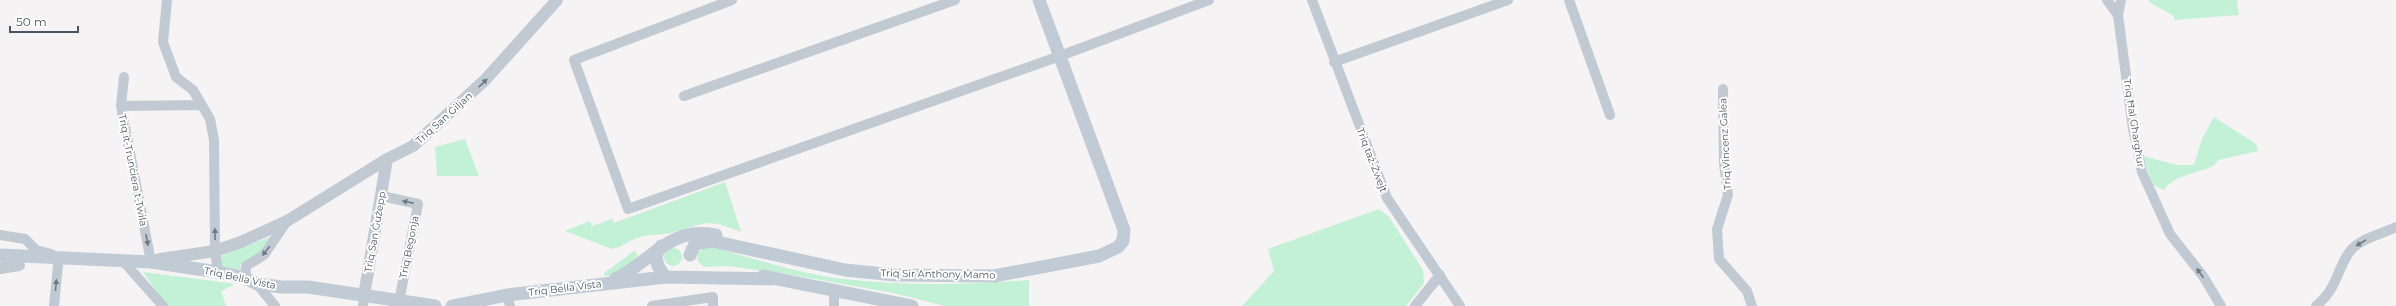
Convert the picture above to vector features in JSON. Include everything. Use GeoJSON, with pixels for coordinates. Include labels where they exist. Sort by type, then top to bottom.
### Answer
{"type":"FeatureCollection","features":[{"type":"Feature","properties":{"kind":"main road","name":"Triq Sir Anthony Mamo"},"geometry":{"type":"LineString","coordinates":[[690,258],[695,244],[712,241],[845,270],[895,275],[994,276],[1099,256],[1118,247],[1123,241],[1124,230],[1039,0]]}},
{"type":"Feature","properties":{"kind":"main road","name":"Triq Sir Anthony Mamo"},"geometry":{"type":"LineString","coordinates":[[664,244],[692,234],[715,235],[757,251]]}},
{"type":"Feature","properties":{"kind":"main road"},"geometry":{"type":"LineString","coordinates":[[690,258],[686,269],[672,276],[661,272],[656,262],[657,251],[664,244],[679,242],[684,245],[690,258],[694,268],[702,270]]}},
{"type":"Feature","properties":{"kind":"main road","name":"Triq Bella Vista"},"geometry":{"type":"LineString","coordinates":[[606,283],[632,271],[664,244]]}},
{"type":"Feature","properties":{"kind":"main road"},"geometry":{"type":"LineString","coordinates":[[0,254],[59,261]]}},
{"type":"Feature","properties":{"kind":"main road"},"geometry":{"type":"LineString","coordinates":[[0,260],[19,265],[59,261]]}},
{"type":"Feature","properties":{"kind":"main road","name":"Triq Bella Vista"},"geometry":{"type":"LineString","coordinates":[[59,261],[81,260],[151,262],[218,272],[245,278],[257,284],[282,287],[308,287],[364,301],[399,302],[424,306],[435,306]]}},
{"type":"Feature","properties":{"kind":"main road","name":"Triq Bella Vista"},"geometry":{"type":"LineString","coordinates":[[452,306],[509,301],[606,283],[672,276],[702,270],[741,272],[912,306]]}},
{"type":"Feature","properties":{"kind":"main road","name":"Triq Bella Vista"},"geometry":{"type":"LineString","coordinates":[[672,276],[771,279]]}},
{"type":"Feature","properties":{"kind":"street"},"geometry":{"type":"LineString","coordinates":[[167,0],[163,42],[176,77],[193,90],[210,119],[214,140],[215,251],[218,272]]}},
{"type":"Feature","properties":{"kind":"street","name":"Triq San Ġiljan"},"geometry":{"type":"LineString","coordinates":[[151,262],[160,259],[215,251],[241,242],[287,221],[387,158],[413,146],[485,80],[557,0]]}},
{"type":"Feature","properties":{"kind":"street"},"geometry":{"type":"LineString","coordinates":[[732,0],[574,60],[628,209],[1060,56],[1209,0]]}},
{"type":"Feature","properties":{"kind":"street"},"geometry":{"type":"LineString","coordinates":[[684,96],[956,0]]}},
{"type":"Feature","properties":{"kind":"street","name":"Triq taż-Żwejt"},"geometry":{"type":"LineString","coordinates":[[1312,0],[1334,62],[1387,198],[1460,306]]}},
{"type":"Feature","properties":{"kind":"street"},"geometry":{"type":"LineString","coordinates":[[1334,62],[1508,0]]}},
{"type":"Feature","properties":{"kind":"street"},"geometry":{"type":"LineString","coordinates":[[1569,0],[1610,115]]}},
{"type":"Feature","properties":{"kind":"street"},"geometry":{"type":"LineString","coordinates":[[2107,0],[2118,14]]}},
{"type":"Feature","properties":{"kind":"street","name":"Triq Ħal Għargħur"},"geometry":{"type":"LineString","coordinates":[[2121,0],[2118,14],[2133,129],[2142,172],[2170,234],[2203,276],[2221,306]]}},
{"type":"Feature","properties":{"kind":"street","name":"Triq it-Trunċiera t-Twila"},"geometry":{"type":"LineString","coordinates":[[124,78],[121,106],[151,262]]}},
{"type":"Feature","properties":{"kind":"street","name":"Triq Vincenz Galea"},"geometry":{"type":"LineString","coordinates":[[1723,89],[1724,163],[1728,195],[1717,229],[1719,259],[1747,291],[1752,306]]}},
{"type":"Feature","properties":{"kind":"street"},"geometry":{"type":"LineString","coordinates":[[121,106],[201,105]]}},
{"type":"Feature","properties":{"kind":"street","name":"Triq San Ġużepp"},"geometry":{"type":"LineString","coordinates":[[364,301],[387,158]]}},
{"type":"Feature","properties":{"kind":"street","name":"Triq Begonja"},"geometry":{"type":"LineString","coordinates":[[382,196],[418,204],[399,302]]}},
{"type":"Feature","properties":{"kind":"street","name":"Triq San Ġiljan"},"geometry":{"type":"LineString","coordinates":[[245,278],[246,266],[264,255],[287,221]]}},
{"type":"Feature","properties":{"kind":"street"},"geometry":{"type":"LineString","coordinates":[[2316,306],[2334,285],[2348,253],[2359,243],[2396,226]]}},
{"type":"Feature","properties":{"kind":"street"},"geometry":{"type":"LineString","coordinates":[[0,235],[26,239],[36,250],[59,261],[54,306]]}},
{"type":"Feature","properties":{"kind":"street"},"geometry":{"type":"LineString","coordinates":[[124,262],[163,306]]}},
{"type":"Feature","properties":{"kind":"street"},"geometry":{"type":"LineString","coordinates":[[0,268],[19,265]]}},
{"type":"Feature","properties":{"kind":"street"},"geometry":{"type":"LineString","coordinates":[[1415,306],[1440,275]]}},
{"type":"Feature","properties":{"kind":"street"},"geometry":{"type":"LineString","coordinates":[[257,284],[275,306]]}},
{"type":"Feature","properties":{"kind":"street"},"geometry":{"type":"LineString","coordinates":[[834,291],[834,306]]}},
{"type":"Feature","properties":{"kind":"street"},"geometry":{"type":"LineString","coordinates":[[652,306],[713,302]]}},
{"type":"Feature","properties":{"kind":"green space"},"geometry":{"type":"Polygon","coordinates":[[[2149,0],[2237,0],[2239,15],[2174,20],[2174,16],[2149,2],[2149,0]]]}},
{"type":"Feature","properties":{"kind":"green space"},"geometry":{"type":"Polygon","coordinates":[[[2214,117],[2256,144],[2258,151],[2218,160],[2209,168],[2177,179],[2164,190],[2153,185],[2143,156],[2177,165],[2194,165],[2202,139],[2214,117]]]}},
{"type":"Feature","properties":{"kind":"green space"},"geometry":{"type":"Polygon","coordinates":[[[465,139],[479,176],[437,176],[435,147],[465,139]]]}},
{"type":"Feature","properties":{"kind":"green space"},"geometry":{"type":"Polygon","coordinates":[[[725,182],[741,232],[729,227],[712,223],[670,233],[641,237],[612,249],[565,231],[590,221],[592,226],[612,219],[614,223],[725,182]]]}},
{"type":"Feature","properties":{"kind":"green space"},"geometry":{"type":"Polygon","coordinates":[[[1379,209],[1389,217],[1423,270],[1424,283],[1406,306],[1242,306],[1274,271],[1268,249],[1379,209]]]}},
{"type":"Feature","properties":{"kind":"green space"},"geometry":{"type":"Polygon","coordinates":[[[273,236],[262,254],[240,265],[240,270],[227,269],[220,265],[221,256],[273,236]]]}},
{"type":"Feature","properties":{"kind":"green space"},"geometry":{"type":"Polygon","coordinates":[[[709,246],[793,270],[844,279],[913,284],[983,283],[1029,280],[1029,306],[945,306],[893,293],[787,274],[728,266],[704,267],[697,260],[698,252],[709,246]]]}},
{"type":"Feature","properties":{"kind":"green space"},"geometry":{"type":"Polygon","coordinates":[[[673,248],[679,251],[682,257],[679,263],[673,266],[667,263],[664,257],[667,251],[673,248]]]}},
{"type":"Feature","properties":{"kind":"green space"},"geometry":{"type":"Polygon","coordinates":[[[634,251],[637,253],[637,256],[626,267],[614,274],[604,276],[604,273],[634,251]]]}},
{"type":"Feature","properties":{"kind":"green space"},"geometry":{"type":"Polygon","coordinates":[[[143,272],[230,283],[234,285],[221,291],[226,306],[167,306],[143,272]]]}}]}
